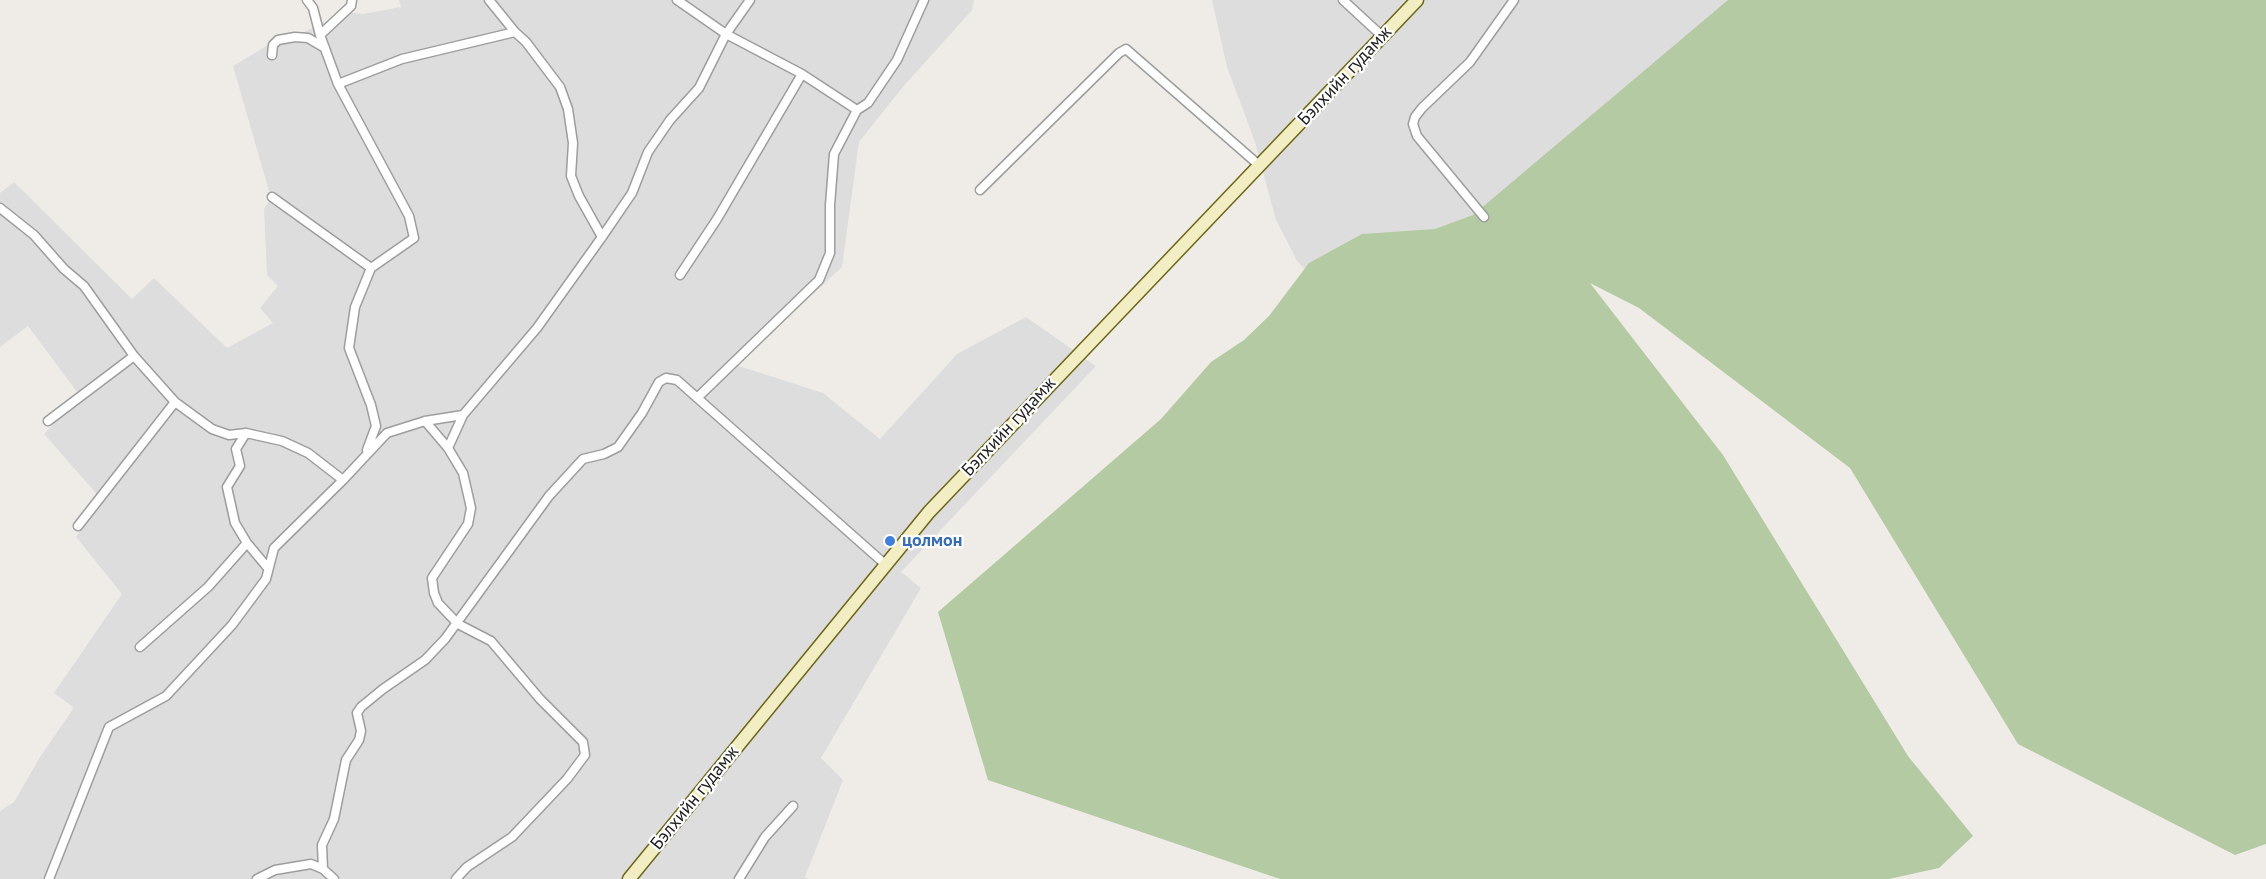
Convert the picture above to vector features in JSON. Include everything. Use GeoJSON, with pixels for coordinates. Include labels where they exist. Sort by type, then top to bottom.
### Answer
{"type":"FeatureCollection","features":[{"type":"Feature","properties":{"kind":"main road","name":"Бэлхийн гудамж"},"geometry":{"type":"LineString","coordinates":[[629,879],[929,512],[1417,0]]}},
{"type":"Feature","properties":{"kind":"street"},"geometry":{"type":"LineString","coordinates":[[307,0],[313,8],[320,35],[339,84],[409,216],[414,238],[371,268],[355,307],[349,348],[371,405],[376,426],[367,453]]}},
{"type":"Feature","properties":{"kind":"street"},"geometry":{"type":"LineString","coordinates":[[320,35],[351,6],[352,0]]}},
{"type":"Feature","properties":{"kind":"street"},"geometry":{"type":"LineString","coordinates":[[489,0],[526,42],[560,87],[568,109],[573,142],[570,176],[602,237]]}},
{"type":"Feature","properties":{"kind":"street"},"geometry":{"type":"LineString","coordinates":[[676,0],[726,34],[802,74],[856,110]]}},
{"type":"Feature","properties":{"kind":"street"},"geometry":{"type":"LineString","coordinates":[[448,448],[463,415],[537,328],[632,193],[648,152],[670,120],[699,88],[726,34],[750,0]]}},
{"type":"Feature","properties":{"kind":"street"},"geometry":{"type":"LineString","coordinates":[[697,398],[819,280],[830,253],[830,205],[834,154],[856,110],[868,103],[897,60],[924,0]]}},
{"type":"Feature","properties":{"kind":"street"},"geometry":{"type":"LineString","coordinates":[[1343,0],[1382,36]]}},
{"type":"Feature","properties":{"kind":"street"},"geometry":{"type":"LineString","coordinates":[[1484,217],[1417,136],[1413,124],[1422,108],[1470,62],[1514,0]]}},
{"type":"Feature","properties":{"kind":"street"},"geometry":{"type":"LineString","coordinates":[[339,84],[402,59],[515,32]]}},
{"type":"Feature","properties":{"kind":"street"},"geometry":{"type":"LineString","coordinates":[[272,55],[273,45],[278,40],[295,36],[308,38],[325,48]]}},
{"type":"Feature","properties":{"kind":"street"},"geometry":{"type":"LineString","coordinates":[[980,190],[1119,52],[1126,49],[1260,166]]}},
{"type":"Feature","properties":{"kind":"street"},"geometry":{"type":"LineString","coordinates":[[680,275],[723,210],[802,74]]}},
{"type":"Feature","properties":{"kind":"street"},"geometry":{"type":"LineString","coordinates":[[272,197],[371,268]]}},
{"type":"Feature","properties":{"kind":"street"},"geometry":{"type":"LineString","coordinates":[[0,208],[34,235],[64,269],[84,286],[134,356],[175,402],[212,429],[229,435],[246,433],[282,441],[308,453],[343,480]]}},
{"type":"Feature","properties":{"kind":"street"},"geometry":{"type":"LineString","coordinates":[[48,421],[134,356]]}},
{"type":"Feature","properties":{"kind":"street"},"geometry":{"type":"LineString","coordinates":[[323,869],[322,845],[334,819],[346,760],[359,740],[361,731],[357,713],[361,707],[392,682],[425,660],[458,624],[549,496],[583,459],[604,454],[618,447],[659,382],[666,378],[677,380],[885,565]]}},
{"type":"Feature","properties":{"kind":"street"},"geometry":{"type":"LineString","coordinates":[[78,526],[175,402]]}},
{"type":"Feature","properties":{"kind":"street"},"geometry":{"type":"LineString","coordinates":[[49,879],[109,727],[166,696],[232,625],[266,579],[267,567],[274,548],[387,433],[425,422],[463,415]]}},
{"type":"Feature","properties":{"kind":"street"},"geometry":{"type":"LineString","coordinates":[[425,422],[448,448],[463,473],[471,516],[468,524],[434,573],[432,584],[438,603],[458,624],[491,641],[540,699],[583,742],[585,755],[567,779],[512,837],[467,867],[456,879]]}},
{"type":"Feature","properties":{"kind":"street"},"geometry":{"type":"LineString","coordinates":[[246,433],[236,449],[240,466],[227,487],[235,523],[247,543],[267,567]]}},
{"type":"Feature","properties":{"kind":"street"},"geometry":{"type":"LineString","coordinates":[[140,647],[208,588],[247,543]]}},
{"type":"Feature","properties":{"kind":"street"},"geometry":{"type":"LineString","coordinates":[[738,879],[765,837],[793,806]]}},
{"type":"Feature","properties":{"kind":"street"},"geometry":{"type":"LineString","coordinates":[[257,879],[275,870],[311,864],[323,869],[334,879]]}},
{"type":"Feature","properties":{"kind":"shaded area"},"geometry":{"type":"Polygon","coordinates":[[[399,0],[974,0],[972,10],[902,88],[859,142],[842,267],[736,365],[823,393],[880,439],[957,354],[1026,317],[1096,366],[901,572],[921,588],[821,758],[843,780],[805,877],[809,879],[0,879],[0,811],[14,802],[40,757],[71,712],[73,707],[54,693],[122,594],[76,537],[102,500],[44,434],[80,396],[28,326],[0,347],[0,193],[14,182],[132,299],[154,278],[227,348],[273,323],[260,308],[278,286],[267,275],[264,209],[271,198],[233,66],[285,35],[298,35],[345,12],[363,14],[401,7],[399,0]]]}},
{"type":"Feature","properties":{"kind":"shaded area"},"geometry":{"type":"Polygon","coordinates":[[[1212,0],[2103,0],[1347,311],[1297,261],[1276,220],[1255,142],[1227,67],[1212,0]]]}},
{"type":"Feature","properties":{"kind":"green space"},"geometry":{"type":"Polygon","coordinates":[[[1728,0],[2266,0],[2266,844],[2235,855],[2018,744],[1850,468],[1639,308],[1590,283],[1723,455],[1908,756],[1973,836],[1939,868],[1889,879],[1280,879],[988,780],[938,612],[1161,419],[1211,362],[1244,340],[1269,316],[1309,263],[1362,234],[1435,229],[1473,215],[1728,0]]]}},
{"type":"Feature","properties":{"kind":"place","name":"цолмон"},"geometry":{"type":"Point","coordinates":[890,541]}}]}
